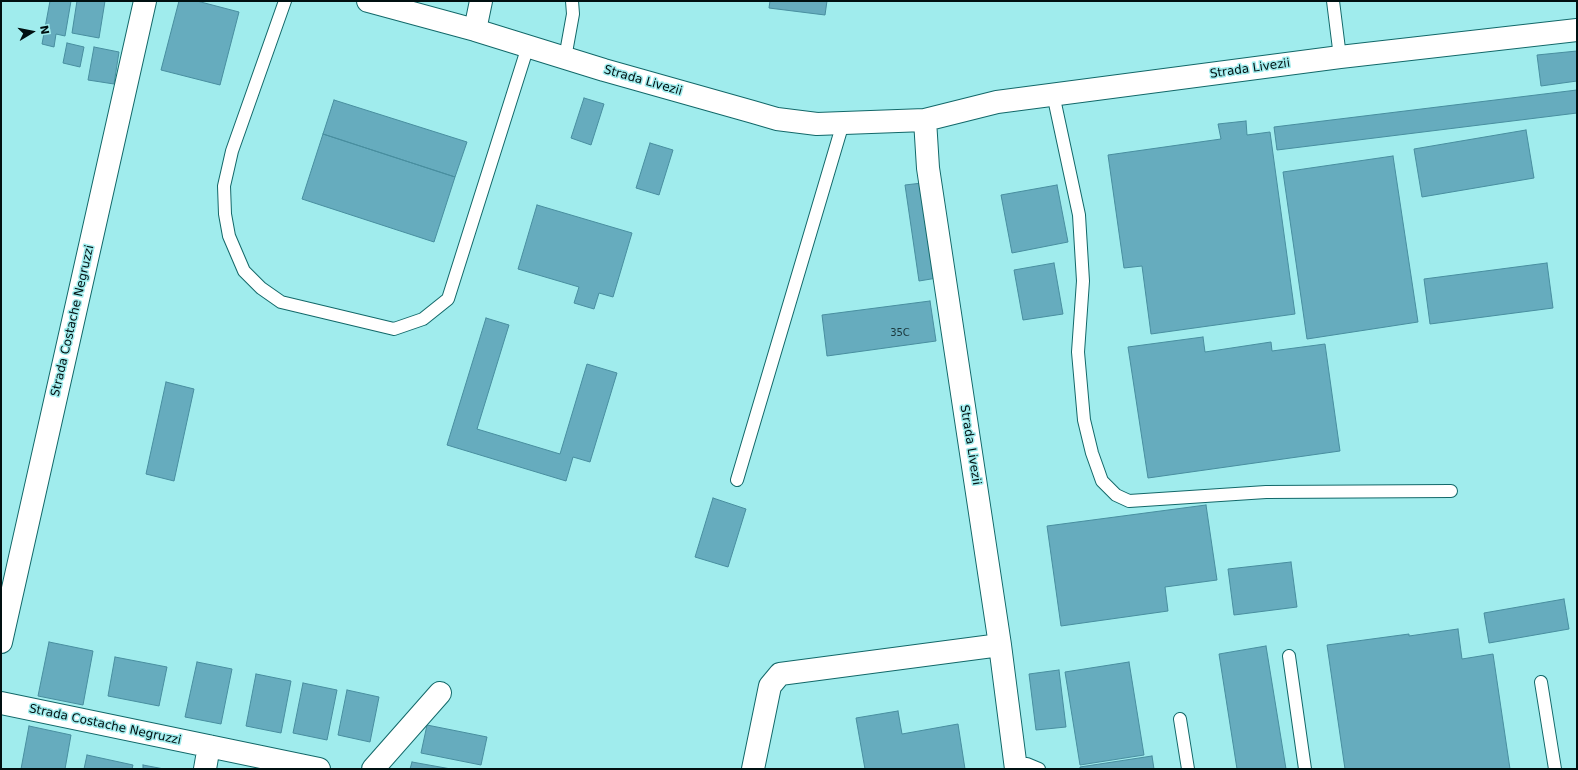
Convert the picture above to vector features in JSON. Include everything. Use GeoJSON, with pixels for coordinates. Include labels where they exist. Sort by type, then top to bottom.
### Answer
{"type":"FeatureCollection","features":[{"type":"Feature","properties":{"kind":"street","name":"Strada Costache Negruzzi"},"geometry":{"type":"LineString","coordinates":[[1,642],[145,1]]}},
{"type":"Feature","properties":{"kind":"street","name":"Strada Livezii"},"geometry":{"type":"LineString","coordinates":[[368,1],[475,30],[565,58],[777,119],[817,124],[925,120],[997,102],[1053,94],[1340,57],[1577,30]]}},
{"type":"Feature","properties":{"kind":"street"},"geometry":{"type":"LineString","coordinates":[[475,30],[481,1]]}},
{"type":"Feature","properties":{"kind":"street","name":"Strada Livezii"},"geometry":{"type":"LineString","coordinates":[[925,120],[928,168],[1000,644],[1016,767]]}},
{"type":"Feature","properties":{"kind":"street"},"geometry":{"type":"LineString","coordinates":[[754,769],[770,686],[780,674],[1000,644]]}},
{"type":"Feature","properties":{"kind":"street"},"geometry":{"type":"LineString","coordinates":[[373,769],[440,693]]}},
{"type":"Feature","properties":{"kind":"street","name":"Strada Costache Negruzzi"},"geometry":{"type":"LineString","coordinates":[[1,703],[319,769]]}},
{"type":"Feature","properties":{"kind":"street"},"geometry":{"type":"LineString","coordinates":[[205,769],[210,746]]}},
{"type":"Feature","properties":{"kind":"lane"},"geometry":{"type":"LineString","coordinates":[[285,1],[232,151],[224,193],[225,214],[229,236],[244,271],[261,288],[281,302],[394,329],[423,319],[448,299],[528,46]]}},
{"type":"Feature","properties":{"kind":"lane"},"geometry":{"type":"LineString","coordinates":[[565,58],[573,14],[572,1]]}},
{"type":"Feature","properties":{"kind":"lane"},"geometry":{"type":"LineString","coordinates":[[1333,1],[1340,57]]}},
{"type":"Feature","properties":{"kind":"lane"},"geometry":{"type":"LineString","coordinates":[[1053,94],[1079,215],[1083,281],[1078,352],[1084,420],[1092,453],[1102,481],[1116,495],[1129,500],[1266,492],[1451,491]]}},
{"type":"Feature","properties":{"kind":"lane"},"geometry":{"type":"LineString","coordinates":[[737,480],[843,123]]}},
{"type":"Feature","properties":{"kind":"lane"},"geometry":{"type":"LineString","coordinates":[[1289,656],[1305,769]]}},
{"type":"Feature","properties":{"kind":"lane"},"geometry":{"type":"LineString","coordinates":[[1542,682],[1554,769]]}},
{"type":"Feature","properties":{"kind":"lane"},"geometry":{"type":"LineString","coordinates":[[1180,719],[1188,769]]}},
{"type":"Feature","properties":{"kind":"lane"},"geometry":{"type":"LineString","coordinates":[[1016,767],[1027,764],[1039,769]]}},
{"type":"Feature","properties":{"kind":"building"},"geometry":{"type":"Polygon","coordinates":[[[50,1],[71,1],[65,36],[56,34],[54,47],[42,44],[50,1]]]}},
{"type":"Feature","properties":{"kind":"building"},"geometry":{"type":"Polygon","coordinates":[[[77,1],[105,1],[99,38],[72,33],[77,1]]]}},
{"type":"Feature","properties":{"kind":"building"},"geometry":{"type":"Polygon","coordinates":[[[179,1],[197,1],[239,12],[220,85],[161,70],[179,1]]]}},
{"type":"Feature","properties":{"kind":"building"},"geometry":{"type":"Polygon","coordinates":[[[770,1],[827,1],[825,15],[769,8],[770,1]]]}},
{"type":"Feature","properties":{"kind":"building"},"geometry":{"type":"Polygon","coordinates":[[[67,43],[84,47],[80,67],[63,63],[67,43]]]}},
{"type":"Feature","properties":{"kind":"building"},"geometry":{"type":"Polygon","coordinates":[[[94,47],[119,52],[114,84],[88,80],[94,47]]]}},
{"type":"Feature","properties":{"kind":"building"},"geometry":{"type":"Polygon","coordinates":[[[1577,51],[1577,81],[1541,86],[1537,55],[1577,51]]]}},
{"type":"Feature","properties":{"kind":"building"},"geometry":{"type":"Polygon","coordinates":[[[1577,90],[1577,113],[1277,150],[1274,127],[1577,90]]]}},
{"type":"Feature","properties":{"kind":"building"},"geometry":{"type":"Polygon","coordinates":[[[584,98],[604,104],[591,145],[571,138],[584,98]]]}},
{"type":"Feature","properties":{"kind":"building"},"geometry":{"type":"Polygon","coordinates":[[[334,100],[467,142],[455,177],[323,134],[334,100]]]}},
{"type":"Feature","properties":{"kind":"building"},"geometry":{"type":"Polygon","coordinates":[[[1246,121],[1247,135],[1270,132],[1295,314],[1151,334],[1142,266],[1124,268],[1108,155],[1221,139],[1218,124],[1246,121]]]}},
{"type":"Feature","properties":{"kind":"building"},"geometry":{"type":"Polygon","coordinates":[[[1526,130],[1534,178],[1422,197],[1414,149],[1526,130]]]}},
{"type":"Feature","properties":{"kind":"building"},"geometry":{"type":"Polygon","coordinates":[[[323,134],[455,177],[434,242],[302,199],[323,134]]]}},
{"type":"Feature","properties":{"kind":"building"},"geometry":{"type":"Polygon","coordinates":[[[650,143],[673,150],[659,195],[636,188],[650,143]]]}},
{"type":"Feature","properties":{"kind":"building"},"geometry":{"type":"Polygon","coordinates":[[[1393,156],[1418,322],[1307,339],[1283,172],[1393,156]]]}},
{"type":"Feature","properties":{"kind":"building"},"geometry":{"type":"Polygon","coordinates":[[[922,183],[937,278],[919,281],[905,185],[922,183]]]}},
{"type":"Feature","properties":{"kind":"building"},"geometry":{"type":"Polygon","coordinates":[[[1057,185],[1068,242],[1012,253],[1001,195],[1057,185]]]}},
{"type":"Feature","properties":{"kind":"building"},"geometry":{"type":"Polygon","coordinates":[[[537,205],[632,233],[613,297],[599,293],[594,309],[574,303],[579,287],[518,269],[537,205]]]}},
{"type":"Feature","properties":{"kind":"building"},"geometry":{"type":"Polygon","coordinates":[[[1054,263],[1063,314],[1023,320],[1014,270],[1054,263]]]}},
{"type":"Feature","properties":{"kind":"building"},"geometry":{"type":"Polygon","coordinates":[[[1547,263],[1553,308],[1430,324],[1424,279],[1547,263]]]}},
{"type":"Feature","properties":{"kind":"building"},"geometry":{"type":"Polygon","coordinates":[[[930,301],[936,341],[827,356],[822,315],[930,301]]]}},
{"type":"Feature","properties":{"kind":"building"},"geometry":{"type":"Polygon","coordinates":[[[486,318],[509,325],[477,429],[560,454],[587,364],[617,373],[590,462],[573,457],[566,481],[447,445],[486,318]]]}},
{"type":"Feature","properties":{"kind":"building"},"geometry":{"type":"Polygon","coordinates":[[[1203,337],[1205,352],[1271,342],[1272,351],[1325,344],[1340,451],[1148,478],[1128,347],[1203,337]]]}},
{"type":"Feature","properties":{"kind":"building"},"geometry":{"type":"Polygon","coordinates":[[[166,382],[194,389],[174,481],[146,474],[166,382]]]}},
{"type":"Feature","properties":{"kind":"building"},"geometry":{"type":"Polygon","coordinates":[[[713,498],[746,509],[728,567],[695,557],[713,498]]]}},
{"type":"Feature","properties":{"kind":"building"},"geometry":{"type":"Polygon","coordinates":[[[1206,505],[1217,580],[1165,587],[1168,611],[1061,626],[1047,526],[1206,505]]]}},
{"type":"Feature","properties":{"kind":"building"},"geometry":{"type":"Polygon","coordinates":[[[1291,562],[1297,607],[1234,615],[1228,569],[1291,562]]]}},
{"type":"Feature","properties":{"kind":"building"},"geometry":{"type":"Polygon","coordinates":[[[1564,599],[1569,629],[1489,643],[1484,613],[1564,599]]]}},
{"type":"Feature","properties":{"kind":"building"},"geometry":{"type":"Polygon","coordinates":[[[1458,629],[1462,659],[1493,654],[1510,769],[1345,769],[1327,645],[1458,629]]]}},
{"type":"Feature","properties":{"kind":"building"},"geometry":{"type":"Polygon","coordinates":[[[49,642],[93,651],[83,705],[38,696],[49,642]]]}},
{"type":"Feature","properties":{"kind":"building"},"geometry":{"type":"Polygon","coordinates":[[[1266,646],[1286,769],[1237,769],[1219,654],[1266,646]]]}},
{"type":"Feature","properties":{"kind":"building"},"geometry":{"type":"Polygon","coordinates":[[[115,657],[167,667],[159,706],[108,696],[115,657]]]}},
{"type":"Feature","properties":{"kind":"building"},"geometry":{"type":"Polygon","coordinates":[[[197,662],[232,669],[221,724],[185,717],[197,662]]]}},
{"type":"Feature","properties":{"kind":"building"},"geometry":{"type":"Polygon","coordinates":[[[1129,662],[1144,755],[1080,765],[1065,672],[1129,662]]]}},
{"type":"Feature","properties":{"kind":"building"},"geometry":{"type":"Polygon","coordinates":[[[1059,670],[1066,727],[1036,730],[1029,674],[1059,670]]]}},
{"type":"Feature","properties":{"kind":"building"},"geometry":{"type":"Polygon","coordinates":[[[256,674],[291,681],[281,733],[246,726],[256,674]]]}},
{"type":"Feature","properties":{"kind":"building"},"geometry":{"type":"Polygon","coordinates":[[[303,683],[337,690],[327,740],[293,733],[303,683]]]}},
{"type":"Feature","properties":{"kind":"building"},"geometry":{"type":"Polygon","coordinates":[[[347,690],[379,697],[370,742],[338,735],[347,690]]]}},
{"type":"Feature","properties":{"kind":"building"},"geometry":{"type":"Polygon","coordinates":[[[898,711],[902,734],[958,724],[965,769],[865,769],[856,718],[898,711]]]}},
{"type":"Feature","properties":{"kind":"building"},"geometry":{"type":"Polygon","coordinates":[[[427,725],[487,737],[481,765],[421,753],[427,725]]]}},
{"type":"Feature","properties":{"kind":"building"},"geometry":{"type":"Polygon","coordinates":[[[29,726],[71,735],[65,769],[21,769],[29,726]]]}},
{"type":"Feature","properties":{"kind":"building"},"geometry":{"type":"Polygon","coordinates":[[[87,755],[133,765],[132,769],[84,769],[87,755]]]}},
{"type":"Feature","properties":{"kind":"building"},"geometry":{"type":"Polygon","coordinates":[[[1152,756],[1154,769],[1080,769],[1080,767],[1152,756]]]}},
{"type":"Feature","properties":{"kind":"building"},"geometry":{"type":"Polygon","coordinates":[[[412,762],[451,769],[410,769],[412,762]]]}},
{"type":"Feature","properties":{"kind":"building"},"geometry":{"type":"Polygon","coordinates":[[[143,765],[164,769],[143,769],[143,765]]]}}]}
